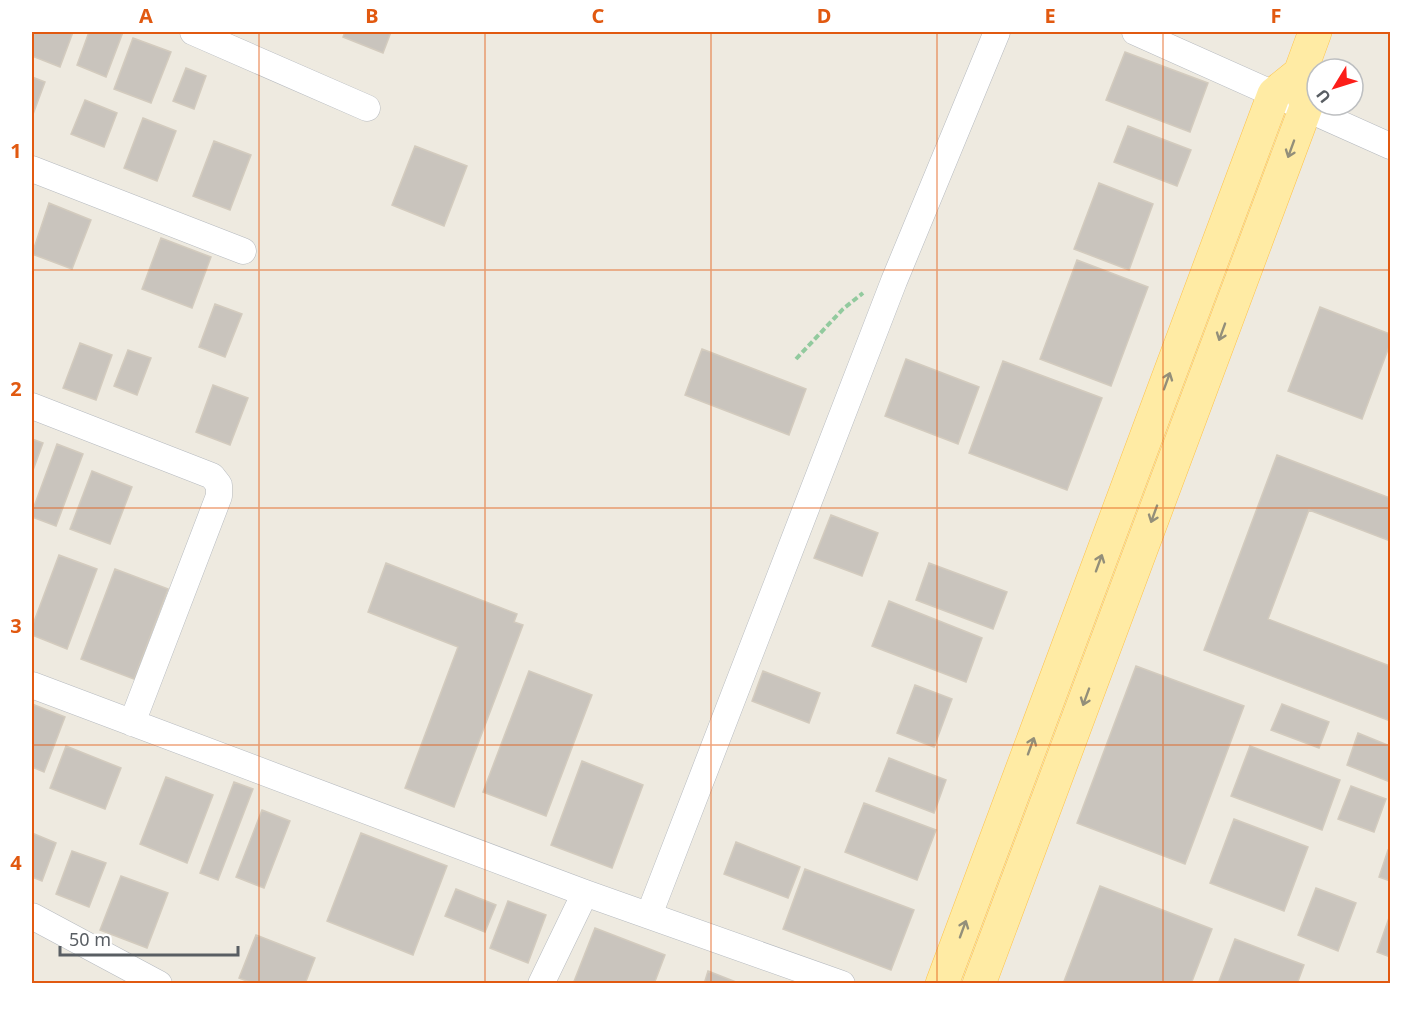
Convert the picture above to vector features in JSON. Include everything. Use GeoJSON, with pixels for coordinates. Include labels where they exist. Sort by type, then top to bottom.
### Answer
{"type":"FeatureCollection","features":[{"type":"Feature","properties":{"kind":"main road"},"geometry":{"type":"LineString","coordinates":[[1305,101],[1300,73],[1315,32]]}},
{"type":"Feature","properties":{"kind":"main road"},"geometry":{"type":"LineString","coordinates":[[942,984],[1274,94],[1300,73]]}},
{"type":"Feature","properties":{"kind":"main road"},"geometry":{"type":"LineString","coordinates":[[979,984],[1305,110]]}},
{"type":"Feature","properties":{"kind":"street"},"geometry":{"type":"LineString","coordinates":[[193,32],[367,108]]}},
{"type":"Feature","properties":{"kind":"street"},"geometry":{"type":"LineString","coordinates":[[649,915],[894,280],[997,32]]}},
{"type":"Feature","properties":{"kind":"street"},"geometry":{"type":"LineString","coordinates":[[1135,32],[1305,107]]}},
{"type":"Feature","properties":{"kind":"street"},"geometry":{"type":"LineString","coordinates":[[1328,117],[1390,146]]}},
{"type":"Feature","properties":{"kind":"street"},"geometry":{"type":"LineString","coordinates":[[32,169],[243,251]]}},
{"type":"Feature","properties":{"kind":"street"},"geometry":{"type":"LineString","coordinates":[[32,405],[212,476],[219,485],[219,496],[132,723]]}},
{"type":"Feature","properties":{"kind":"street"},"geometry":{"type":"LineString","coordinates":[[32,685],[585,892],[842,984]]}},
{"type":"Feature","properties":{"kind":"street"},"geometry":{"type":"LineString","coordinates":[[541,984],[585,892]]}},
{"type":"Feature","properties":{"kind":"street"},"geometry":{"type":"LineString","coordinates":[[32,916],[159,984]]}},
{"type":"Feature","properties":{"kind":"path"},"geometry":{"type":"LineString","coordinates":[[796,359],[843,309],[868,289],[894,280]]}},
{"type":"Feature","properties":{"kind":"building"},"geometry":{"type":"Polygon","coordinates":[[[34,32],[73,32],[60,67],[32,56],[34,32]]]}},
{"type":"Feature","properties":{"kind":"building"},"geometry":{"type":"Polygon","coordinates":[[[89,32],[123,32],[106,77],[77,65],[89,32]]]}},
{"type":"Feature","properties":{"kind":"building"},"geometry":{"type":"Polygon","coordinates":[[[345,32],[391,32],[383,53],[343,37],[345,32]]]}},
{"type":"Feature","properties":{"kind":"building"},"geometry":{"type":"Polygon","coordinates":[[[133,38],[171,52],[151,103],[114,89],[133,38]]]}},
{"type":"Feature","properties":{"kind":"building"},"geometry":{"type":"Polygon","coordinates":[[[1125,52],[1208,83],[1190,132],[1106,100],[1125,52]]]}},
{"type":"Feature","properties":{"kind":"building"},"geometry":{"type":"Polygon","coordinates":[[[186,68],[206,76],[194,109],[173,101],[186,68]]]}},
{"type":"Feature","properties":{"kind":"building"},"geometry":{"type":"Polygon","coordinates":[[[32,77],[45,82],[32,117],[32,77]]]}},
{"type":"Feature","properties":{"kind":"building"},"geometry":{"type":"Polygon","coordinates":[[[85,100],[117,113],[104,147],[71,134],[85,100]]]}},
{"type":"Feature","properties":{"kind":"building"},"geometry":{"type":"Polygon","coordinates":[[[143,118],[176,131],[157,181],[124,168],[143,118]]]}},
{"type":"Feature","properties":{"kind":"building"},"geometry":{"type":"Polygon","coordinates":[[[1128,126],[1191,150],[1177,186],[1114,162],[1128,126]]]}},
{"type":"Feature","properties":{"kind":"building"},"geometry":{"type":"Polygon","coordinates":[[[214,141],[251,155],[230,210],[193,196],[214,141]]]}},
{"type":"Feature","properties":{"kind":"building"},"geometry":{"type":"Polygon","coordinates":[[[415,146],[467,166],[444,226],[392,205],[415,146]]]}},
{"type":"Feature","properties":{"kind":"building"},"geometry":{"type":"Polygon","coordinates":[[[1099,183],[1153,204],[1129,270],[1074,249],[1099,183]]]}},
{"type":"Feature","properties":{"kind":"building"},"geometry":{"type":"Polygon","coordinates":[[[49,203],[91,220],[72,269],[32,254],[49,203]]]}},
{"type":"Feature","properties":{"kind":"building"},"geometry":{"type":"Polygon","coordinates":[[[161,238],[211,257],[192,308],[142,289],[161,238]]]}},
{"type":"Feature","properties":{"kind":"building"},"geometry":{"type":"Polygon","coordinates":[[[1077,260],[1148,287],[1111,386],[1040,359],[1077,260]]]}},
{"type":"Feature","properties":{"kind":"building"},"geometry":{"type":"Polygon","coordinates":[[[215,304],[242,314],[225,357],[199,347],[215,304]]]}},
{"type":"Feature","properties":{"kind":"building"},"geometry":{"type":"Polygon","coordinates":[[[1320,307],[1390,334],[1390,344],[1362,419],[1288,391],[1320,307]]]}},
{"type":"Feature","properties":{"kind":"building"},"geometry":{"type":"Polygon","coordinates":[[[80,343],[112,355],[96,400],[63,388],[80,343]]]}},
{"type":"Feature","properties":{"kind":"building"},"geometry":{"type":"Polygon","coordinates":[[[702,349],[806,389],[789,435],[685,395],[702,349]]]}},
{"type":"Feature","properties":{"kind":"building"},"geometry":{"type":"Polygon","coordinates":[[[128,350],[151,358],[137,395],[114,386],[128,350]]]}},
{"type":"Feature","properties":{"kind":"building"},"geometry":{"type":"Polygon","coordinates":[[[906,359],[979,387],[958,444],[885,416],[906,359]]]}},
{"type":"Feature","properties":{"kind":"building"},"geometry":{"type":"Polygon","coordinates":[[[1003,361],[1102,398],[1067,490],[969,453],[1003,361]]]}},
{"type":"Feature","properties":{"kind":"building"},"geometry":{"type":"Polygon","coordinates":[[[213,385],[248,398],[230,445],[196,432],[213,385]]]}},
{"type":"Feature","properties":{"kind":"building"},"geometry":{"type":"Polygon","coordinates":[[[32,439],[43,443],[32,473],[32,439]]]}},
{"type":"Feature","properties":{"kind":"building"},"geometry":{"type":"Polygon","coordinates":[[[57,444],[83,454],[56,526],[32,517],[32,512],[57,444]]]}},
{"type":"Feature","properties":{"kind":"building"},"geometry":{"type":"Polygon","coordinates":[[[1277,455],[1390,498],[1390,541],[1309,510],[1268,619],[1390,666],[1390,721],[1204,650],[1277,455]]]}},
{"type":"Feature","properties":{"kind":"building"},"geometry":{"type":"Polygon","coordinates":[[[92,471],[132,487],[110,544],[70,529],[92,471]]]}},
{"type":"Feature","properties":{"kind":"building"},"geometry":{"type":"Polygon","coordinates":[[[831,515],[878,533],[862,576],[814,558],[831,515]]]}},
{"type":"Feature","properties":{"kind":"building"},"geometry":{"type":"Polygon","coordinates":[[[59,555],[97,569],[67,649],[32,635],[32,627],[59,555]]]}},
{"type":"Feature","properties":{"kind":"building"},"geometry":{"type":"Polygon","coordinates":[[[386,563],[517,614],[514,622],[523,625],[454,807],[405,788],[458,647],[368,612],[386,563]]]}},
{"type":"Feature","properties":{"kind":"building"},"geometry":{"type":"Polygon","coordinates":[[[929,563],[1007,592],[993,629],[916,600],[929,563]]]}},
{"type":"Feature","properties":{"kind":"building"},"geometry":{"type":"Polygon","coordinates":[[[115,569],[168,589],[134,679],[81,659],[115,569]]]}},
{"type":"Feature","properties":{"kind":"building"},"geometry":{"type":"Polygon","coordinates":[[[889,601],[982,638],[966,682],[872,646],[889,601]]]}},
{"type":"Feature","properties":{"kind":"building"},"geometry":{"type":"Polygon","coordinates":[[[1136,666],[1244,706],[1185,864],[1077,823],[1136,666]]]}},
{"type":"Feature","properties":{"kind":"building"},"geometry":{"type":"Polygon","coordinates":[[[529,671],[592,695],[546,816],[483,792],[529,671]]]}},
{"type":"Feature","properties":{"kind":"building"},"geometry":{"type":"Polygon","coordinates":[[[763,671],[820,693],[809,723],[752,701],[763,671]]]}},
{"type":"Feature","properties":{"kind":"building"},"geometry":{"type":"Polygon","coordinates":[[[915,685],[952,699],[934,747],[897,733],[915,685]]]}},
{"type":"Feature","properties":{"kind":"building"},"geometry":{"type":"Polygon","coordinates":[[[32,704],[65,717],[44,772],[32,767],[32,704]]]}},
{"type":"Feature","properties":{"kind":"building"},"geometry":{"type":"Polygon","coordinates":[[[1282,704],[1329,722],[1319,748],[1271,730],[1282,704]]]}},
{"type":"Feature","properties":{"kind":"building"},"geometry":{"type":"Polygon","coordinates":[[[1358,733],[1390,746],[1390,782],[1347,765],[1358,733]]]}},
{"type":"Feature","properties":{"kind":"building"},"geometry":{"type":"Polygon","coordinates":[[[66,746],[121,768],[105,809],[50,788],[66,746]]]}},
{"type":"Feature","properties":{"kind":"building"},"geometry":{"type":"Polygon","coordinates":[[[1250,746],[1340,780],[1322,830],[1231,796],[1250,746]]]}},
{"type":"Feature","properties":{"kind":"building"},"geometry":{"type":"Polygon","coordinates":[[[889,758],[946,780],[934,813],[876,791],[889,758]]]}},
{"type":"Feature","properties":{"kind":"building"},"geometry":{"type":"Polygon","coordinates":[[[582,761],[643,785],[612,868],[551,845],[582,761]]]}},
{"type":"Feature","properties":{"kind":"building"},"geometry":{"type":"Polygon","coordinates":[[[166,777],[213,795],[187,863],[140,844],[166,777]]]}},
{"type":"Feature","properties":{"kind":"building"},"geometry":{"type":"Polygon","coordinates":[[[234,782],[253,789],[218,880],[200,873],[234,782]]]}},
{"type":"Feature","properties":{"kind":"building"},"geometry":{"type":"Polygon","coordinates":[[[1351,786],[1386,799],[1374,832],[1338,819],[1351,786]]]}},
{"type":"Feature","properties":{"kind":"building"},"geometry":{"type":"Polygon","coordinates":[[[864,803],[936,830],[917,880],[845,852],[864,803]]]}},
{"type":"Feature","properties":{"kind":"building"},"geometry":{"type":"Polygon","coordinates":[[[262,810],[290,821],[264,888],[236,877],[262,810]]]}},
{"type":"Feature","properties":{"kind":"building"},"geometry":{"type":"Polygon","coordinates":[[[1234,819],[1308,847],[1284,911],[1210,883],[1234,819]]]}},
{"type":"Feature","properties":{"kind":"building"},"geometry":{"type":"Polygon","coordinates":[[[32,833],[56,843],[42,881],[32,877],[32,833]]]}},
{"type":"Feature","properties":{"kind":"building"},"geometry":{"type":"Polygon","coordinates":[[[361,833],[447,866],[413,955],[327,921],[361,833]]]}},
{"type":"Feature","properties":{"kind":"building"},"geometry":{"type":"Polygon","coordinates":[[[736,842],[800,867],[788,898],[724,874],[736,842]]]}},
{"type":"Feature","properties":{"kind":"building"},"geometry":{"type":"Polygon","coordinates":[[[1388,850],[1390,851],[1390,881],[1379,877],[1388,850]]]}},
{"type":"Feature","properties":{"kind":"building"},"geometry":{"type":"Polygon","coordinates":[[[72,851],[106,863],[89,907],[56,894],[72,851]]]}},
{"type":"Feature","properties":{"kind":"building"},"geometry":{"type":"Polygon","coordinates":[[[805,869],[914,910],[891,970],[783,929],[805,869]]]}},
{"type":"Feature","properties":{"kind":"building"},"geometry":{"type":"Polygon","coordinates":[[[121,876],[168,893],[147,948],[100,930],[121,876]]]}},
{"type":"Feature","properties":{"kind":"building"},"geometry":{"type":"Polygon","coordinates":[[[1100,886],[1212,929],[1191,984],[1063,984],[1100,886]]]}},
{"type":"Feature","properties":{"kind":"building"},"geometry":{"type":"Polygon","coordinates":[[[1316,888],[1356,903],[1338,951],[1298,935],[1316,888]]]}},
{"type":"Feature","properties":{"kind":"building"},"geometry":{"type":"Polygon","coordinates":[[[456,889],[496,905],[485,932],[445,916],[456,889]]]}},
{"type":"Feature","properties":{"kind":"building"},"geometry":{"type":"Polygon","coordinates":[[[508,901],[546,915],[528,963],[490,948],[508,901]]]}},
{"type":"Feature","properties":{"kind":"building"},"geometry":{"type":"Polygon","coordinates":[[[1390,915],[1390,957],[1377,952],[1390,915]]]}},
{"type":"Feature","properties":{"kind":"building"},"geometry":{"type":"Polygon","coordinates":[[[595,928],[665,955],[654,984],[573,984],[595,928]]]}},
{"type":"Feature","properties":{"kind":"building"},"geometry":{"type":"Polygon","coordinates":[[[256,935],[315,958],[305,984],[255,984],[239,978],[256,935]]]}},
{"type":"Feature","properties":{"kind":"building"},"geometry":{"type":"Polygon","coordinates":[[[1235,939],[1304,965],[1297,984],[1218,984],[1235,939]]]}},
{"type":"Feature","properties":{"kind":"building"},"geometry":{"type":"Polygon","coordinates":[[[708,971],[741,984],[704,984],[708,971]]]}}]}
